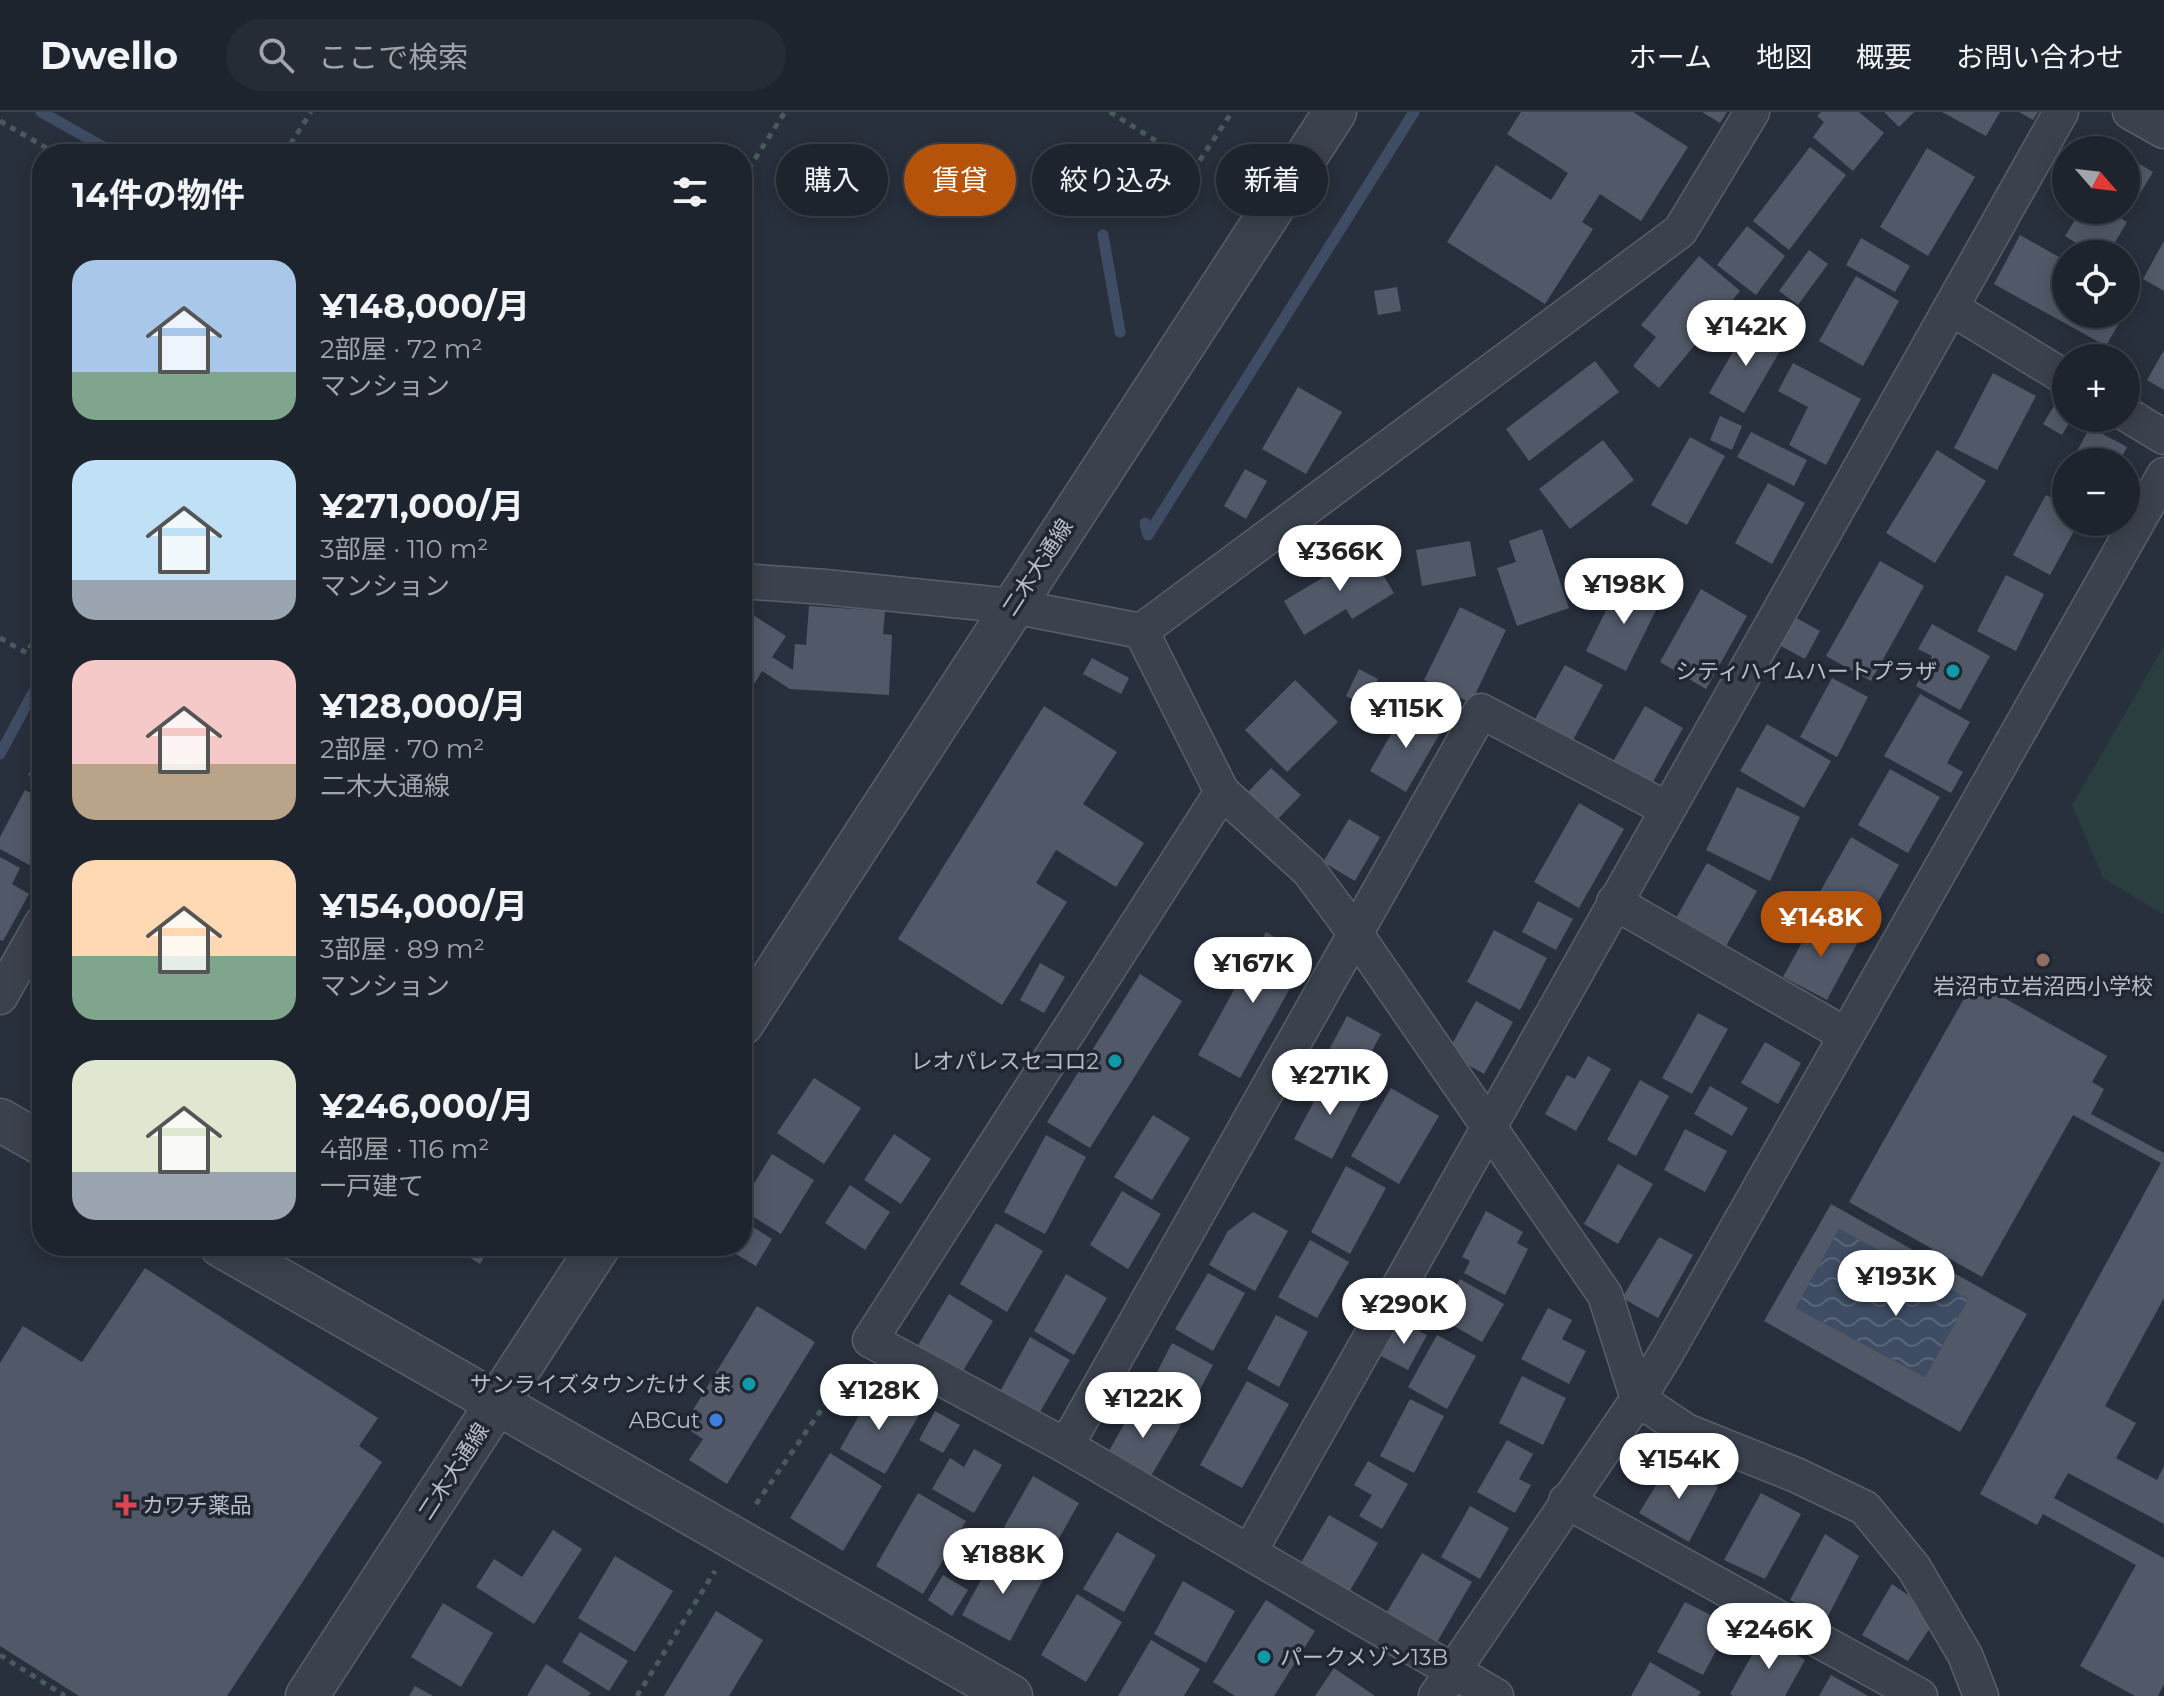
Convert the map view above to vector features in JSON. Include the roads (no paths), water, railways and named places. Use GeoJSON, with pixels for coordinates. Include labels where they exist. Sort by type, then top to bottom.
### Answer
{"type":"FeatureCollection","features":[{"type":"Feature","properties":{"kind":"street","name":"二木大通線"},"geometry":{"type":"LineString","coordinates":[[752,1009],[1335,112]]}},
{"type":"Feature","properties":{"kind":"street"},"geometry":{"type":"LineString","coordinates":[[752,582],[1012,606],[1141,631],[1680,231],[1752,112]]}},
{"type":"Feature","properties":{"kind":"street"},"geometry":{"type":"LineString","coordinates":[[1250,1551],[2061,112]]}},
{"type":"Feature","properties":{"kind":"street"},"geometry":{"type":"LineString","coordinates":[[2130,112],[2164,131]]}},
{"type":"Feature","properties":{"kind":"street"},"geometry":{"type":"LineString","coordinates":[[1951,308],[2052,369]]}},
{"type":"Feature","properties":{"kind":"street"},"geometry":{"type":"LineString","coordinates":[[2140,422],[2164,437]]}},
{"type":"Feature","properties":{"kind":"street"},"geometry":{"type":"LineString","coordinates":[[1444,1683],[1638,1399],[2164,475]]}},
{"type":"Feature","properties":{"kind":"street"},"geometry":{"type":"LineString","coordinates":[[1141,631],[1222,792],[1309,871],[1605,1295],[1638,1399],[1686,1431],[1796,1475],[1865,1508],[1914,1568],[1965,1655],[1981,1696]]}},
{"type":"Feature","properties":{"kind":"street"},"geometry":{"type":"LineString","coordinates":[[1066,1446],[1481,711],[1667,809]]}},
{"type":"Feature","properties":{"kind":"street"},"geometry":{"type":"LineString","coordinates":[[1222,792],[870,1340],[1066,1446],[1250,1551],[1444,1683],[1496,1696]]}},
{"type":"Feature","properties":{"kind":"street"},"geometry":{"type":"LineString","coordinates":[[1614,902],[1846,1035]]}},
{"type":"Feature","properties":{"kind":"street"},"geometry":{"type":"LineString","coordinates":[[0,997],[32,941]]}},
{"type":"Feature","properties":{"kind":"street"},"geometry":{"type":"LineString","coordinates":[[0,1120],[32,1138]]}},
{"type":"Feature","properties":{"kind":"street"},"geometry":{"type":"LineString","coordinates":[[239,1256],[1011,1696]]}},
{"type":"Feature","properties":{"kind":"street","name":"二木大通線"},"geometry":{"type":"LineString","coordinates":[[307,1696],[593,1256]]}},
{"type":"Feature","properties":{"kind":"street"},"geometry":{"type":"LineString","coordinates":[[1566,1501],[1920,1696]]}},
{"type":"Feature","properties":{"kind":"water"},"geometry":{"type":"Polygon","coordinates":[[[1839,1229],[1968,1299],[1925,1377],[1796,1308],[1839,1229]]]}},
{"type":"Feature","properties":{"kind":"waterway"},"geometry":{"type":"LineString","coordinates":[[41,112],[98,144]]}},
{"type":"Feature","properties":{"kind":"waterway"},"geometry":{"type":"LineString","coordinates":[[1145,523],[1148,535],[1414,112]]}},
{"type":"Feature","properties":{"kind":"waterway"},"geometry":{"type":"LineString","coordinates":[[1103,235],[1120,332]]}},
{"type":"Feature","properties":{"kind":"waterway"},"geometry":{"type":"LineString","coordinates":[[0,754],[32,695]]}},
{"type":"Feature","properties":{"kind":"place","name":"シティハイムハートプラザ"},"geometry":{"type":"Point","coordinates":[1953,671]}},
{"type":"Feature","properties":{"kind":"place","name":"岩沼市立岩沼西小学校"},"geometry":{"type":"Point","coordinates":[2043,960]}},
{"type":"Feature","properties":{"kind":"place","name":"レオパレスセコロ2"},"geometry":{"type":"Point","coordinates":[1115,1061]}},
{"type":"Feature","properties":{"kind":"place","name":"サンライズタウンたけくま"},"geometry":{"type":"Point","coordinates":[749,1384]}},
{"type":"Feature","properties":{"kind":"place","name":"ABCut"},"geometry":{"type":"Point","coordinates":[716,1420]}},
{"type":"Feature","properties":{"kind":"place","name":"カワチ薬品"},"geometry":{"type":"Point","coordinates":[126,1505]}},
{"type":"Feature","properties":{"kind":"place","name":"パークメゾン13B"},"geometry":{"type":"Point","coordinates":[1264,1657]}}]}
